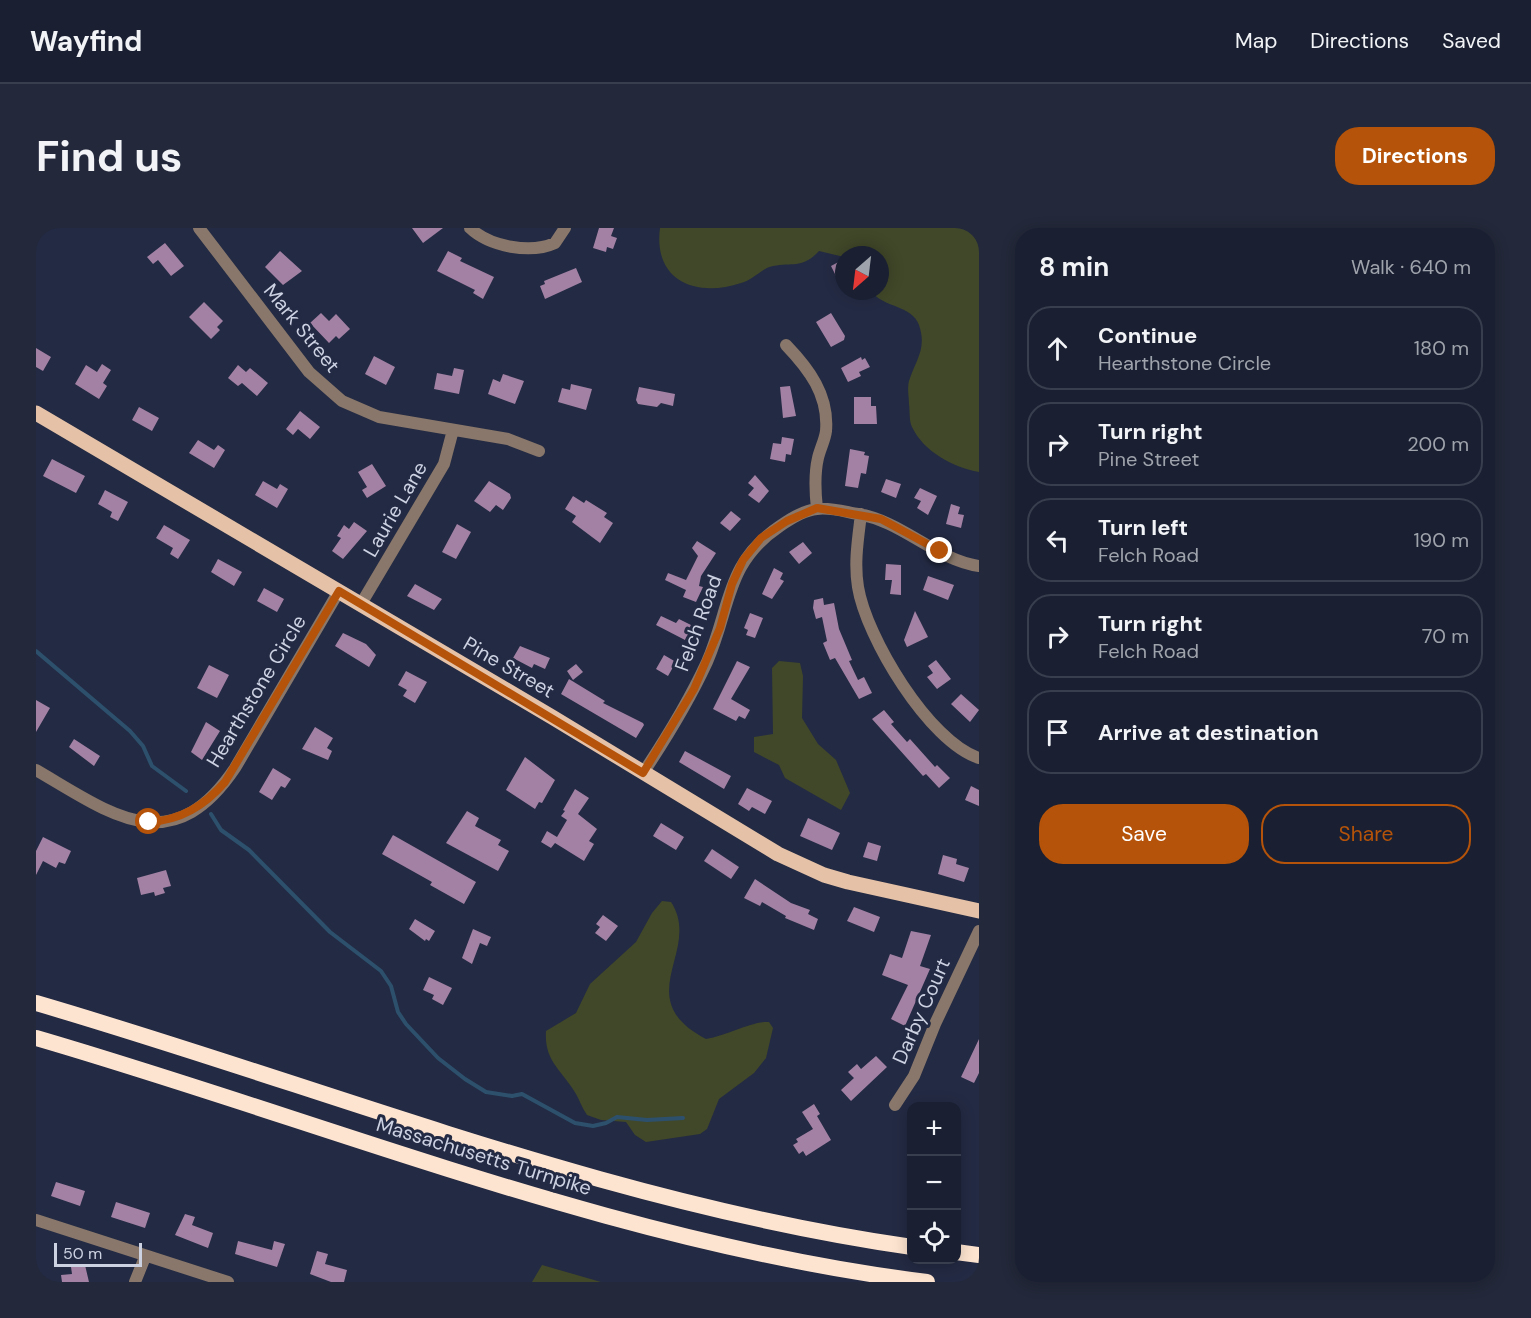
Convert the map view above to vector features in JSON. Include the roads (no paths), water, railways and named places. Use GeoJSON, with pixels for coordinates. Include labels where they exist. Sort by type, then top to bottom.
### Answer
{"type":"FeatureCollection","features":[{"type":"Feature","properties":{"kind":"highway","name":"Massachusetts Turnpike"},"geometry":{"type":"LineString","coordinates":[[36,1003],[635,1190],[760,1221],[907,1245]]}},
{"type":"Feature","properties":{"kind":"highway","name":"Massachusetts Turnpike"},"geometry":{"type":"LineString","coordinates":[[36,1038],[615,1219],[786,1260],[927,1282]]}},
{"type":"Feature","properties":{"kind":"highway"},"geometry":{"type":"LineString","coordinates":[[961,1253],[979,1255]]}},
{"type":"Feature","properties":{"kind":"main road","name":"Pine Street"},"geometry":{"type":"LineString","coordinates":[[36,412],[361,604],[766,848],[824,875],[979,910]]}},
{"type":"Feature","properties":{"kind":"street","name":"Mark Street"},"geometry":{"type":"LineString","coordinates":[[199,228],[309,372],[330,393],[354,407],[379,417],[518,441],[539,451]]}},
{"type":"Feature","properties":{"kind":"street"},"geometry":{"type":"LineString","coordinates":[[470,228],[492,241],[537,248],[555,243],[565,228]]}},
{"type":"Feature","properties":{"kind":"street"},"geometry":{"type":"LineString","coordinates":[[786,345],[807,368],[817,384],[825,407],[826,431],[814,482],[817,508],[881,519],[940,551],[979,566]]}},
{"type":"Feature","properties":{"kind":"street","name":"Laurie Lane"},"geometry":{"type":"LineString","coordinates":[[361,604],[444,464],[453,430]]}},
{"type":"Feature","properties":{"kind":"street","name":"Felch Road"},"geometry":{"type":"LineString","coordinates":[[643,773],[671,730],[708,660],[732,584],[743,560],[761,538],[787,521],[817,508]]}},
{"type":"Feature","properties":{"kind":"street"},"geometry":{"type":"LineString","coordinates":[[861,514],[856,561],[858,587],[868,625],[911,699],[951,739],[979,758]]}},
{"type":"Feature","properties":{"kind":"street","name":"Hearthstone Circle"},"geometry":{"type":"LineString","coordinates":[[36,770],[101,809],[125,819],[157,822],[180,817],[192,811],[215,793],[230,775],[339,591]]}},
{"type":"Feature","properties":{"kind":"street","name":"Darby Court"},"geometry":{"type":"LineString","coordinates":[[895,1105],[914,1076],[934,1024],[979,931]]}},
{"type":"Feature","properties":{"kind":"street"},"geometry":{"type":"LineString","coordinates":[[36,1220],[228,1282]]}},
{"type":"Feature","properties":{"kind":"street"},"geometry":{"type":"LineString","coordinates":[[135,1282],[145,1257]]}},
{"type":"Feature","properties":{"kind":"waterway"},"geometry":{"type":"LineString","coordinates":[[36,651],[130,731],[143,746],[152,766],[186,791]]}},
{"type":"Feature","properties":{"kind":"waterway"},"geometry":{"type":"LineString","coordinates":[[211,814],[221,830],[249,850],[330,932],[381,971],[391,986],[398,1012],[406,1024],[438,1058],[465,1079],[486,1092],[512,1096],[522,1094],[575,1123],[593,1126],[617,1117],[647,1120],[683,1118]]}}]}
